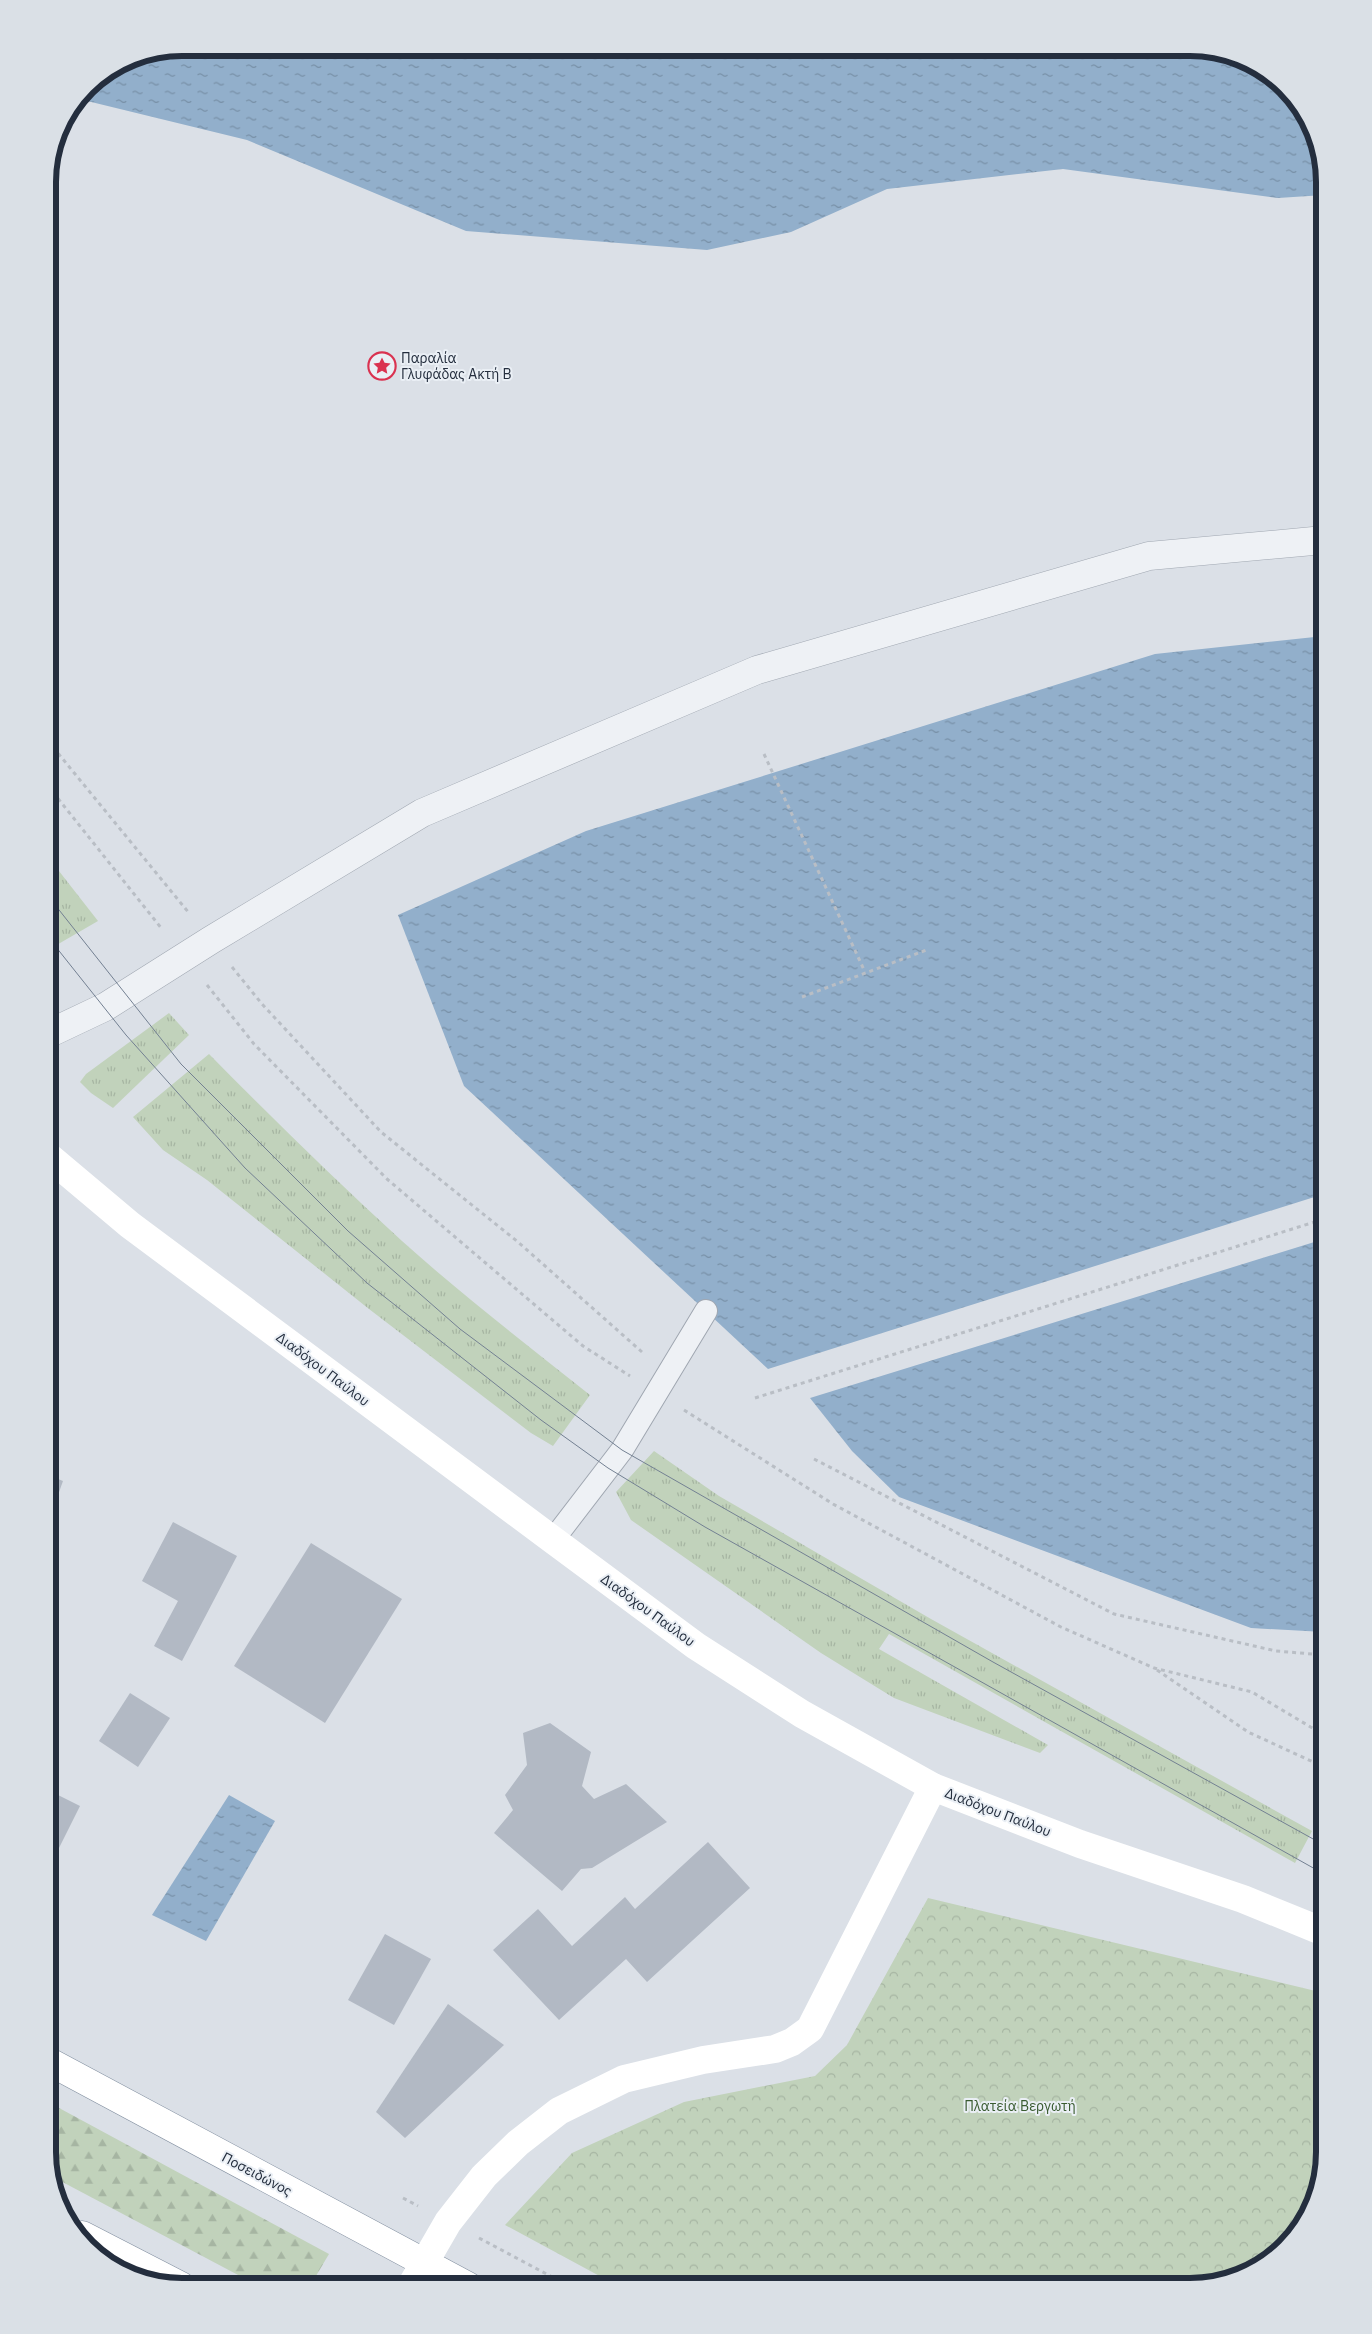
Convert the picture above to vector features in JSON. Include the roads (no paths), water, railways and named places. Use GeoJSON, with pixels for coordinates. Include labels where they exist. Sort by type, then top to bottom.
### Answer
{"type":"FeatureCollection","features":[{"type":"Feature","properties":{"kind":"main road","name":"Διαδόχου Παύλου"},"geometry":{"type":"LineString","coordinates":[[56,1163],[130,1225],[696,1646],[802,1714],[933,1787],[1080,1844],[1243,1899],[1316,1929]]}},
{"type":"Feature","properties":{"kind":"main road"},"geometry":{"type":"LineString","coordinates":[[418,2275],[448,2222],[484,2176],[518,2143],[559,2112],[624,2078],[704,2060],[775,2049],[792,2042],[810,2029],[933,1787]]}},
{"type":"Feature","properties":{"kind":"main road","name":"Ποσειδώνος"},"geometry":{"type":"LineString","coordinates":[[56,2066],[418,2275]]}},
{"type":"Feature","properties":{"kind":"main road"},"geometry":{"type":"LineString","coordinates":[[94,2241],[160,2275]]}},
{"type":"Feature","properties":{"kind":"street"},"geometry":{"type":"LineString","coordinates":[[57,1030],[105,1007],[211,940],[422,813],[758,670],[1150,556],[1316,541]]}},
{"type":"Feature","properties":{"kind":"lane"},"geometry":{"type":"LineString","coordinates":[[553,1540],[622,1450],[706,1311]]}},
{"type":"Feature","properties":{"kind":"water"},"geometry":{"type":"Polygon","coordinates":[[[182,56],[1198,57],[1230,63],[1246,69],[1260,77],[1284,99],[1295,112],[1309,142],[1315,166],[1316,196],[1278,198],[1063,169],[887,189],[791,232],[707,250],[466,231],[247,140],[86,101],[106,82],[126,69],[166,57],[182,56]]]}},
{"type":"Feature","properties":{"kind":"water"},"geometry":{"type":"Polygon","coordinates":[[[1316,637],[1316,1197],[768,1369],[464,1086],[398,915],[586,831],[1155,654],[1316,637]]]}},
{"type":"Feature","properties":{"kind":"water"},"geometry":{"type":"Polygon","coordinates":[[[1316,1241],[1316,1632],[1251,1628],[899,1497],[852,1451],[810,1398],[1316,1241]]]}},
{"type":"Feature","properties":{"kind":"water"},"geometry":{"type":"Polygon","coordinates":[[[229,1795],[275,1821],[206,1941],[152,1915],[229,1795]]]}},
{"type":"Feature","properties":{"kind":"tram line"},"geometry":{"type":"LineString","coordinates":[[57,907],[181,1064],[348,1231],[460,1329],[622,1450],[993,1662],[1316,1841]]}},
{"type":"Feature","properties":{"kind":"tram line"},"geometry":{"type":"LineString","coordinates":[[57,948],[126,1035],[245,1168],[367,1283],[541,1420],[608,1468],[705,1527],[1316,1870]]}},
{"type":"Feature","properties":{"kind":"place","name":"Παραλία Γλυφάδας Ακτή Β"},"geometry":{"type":"Point","coordinates":[382,366]}},
{"type":"Feature","properties":{"kind":"park label","name":"Πλατεία Βεργωτή"},"geometry":{"type":"Point","coordinates":[1020,2106]}}]}
